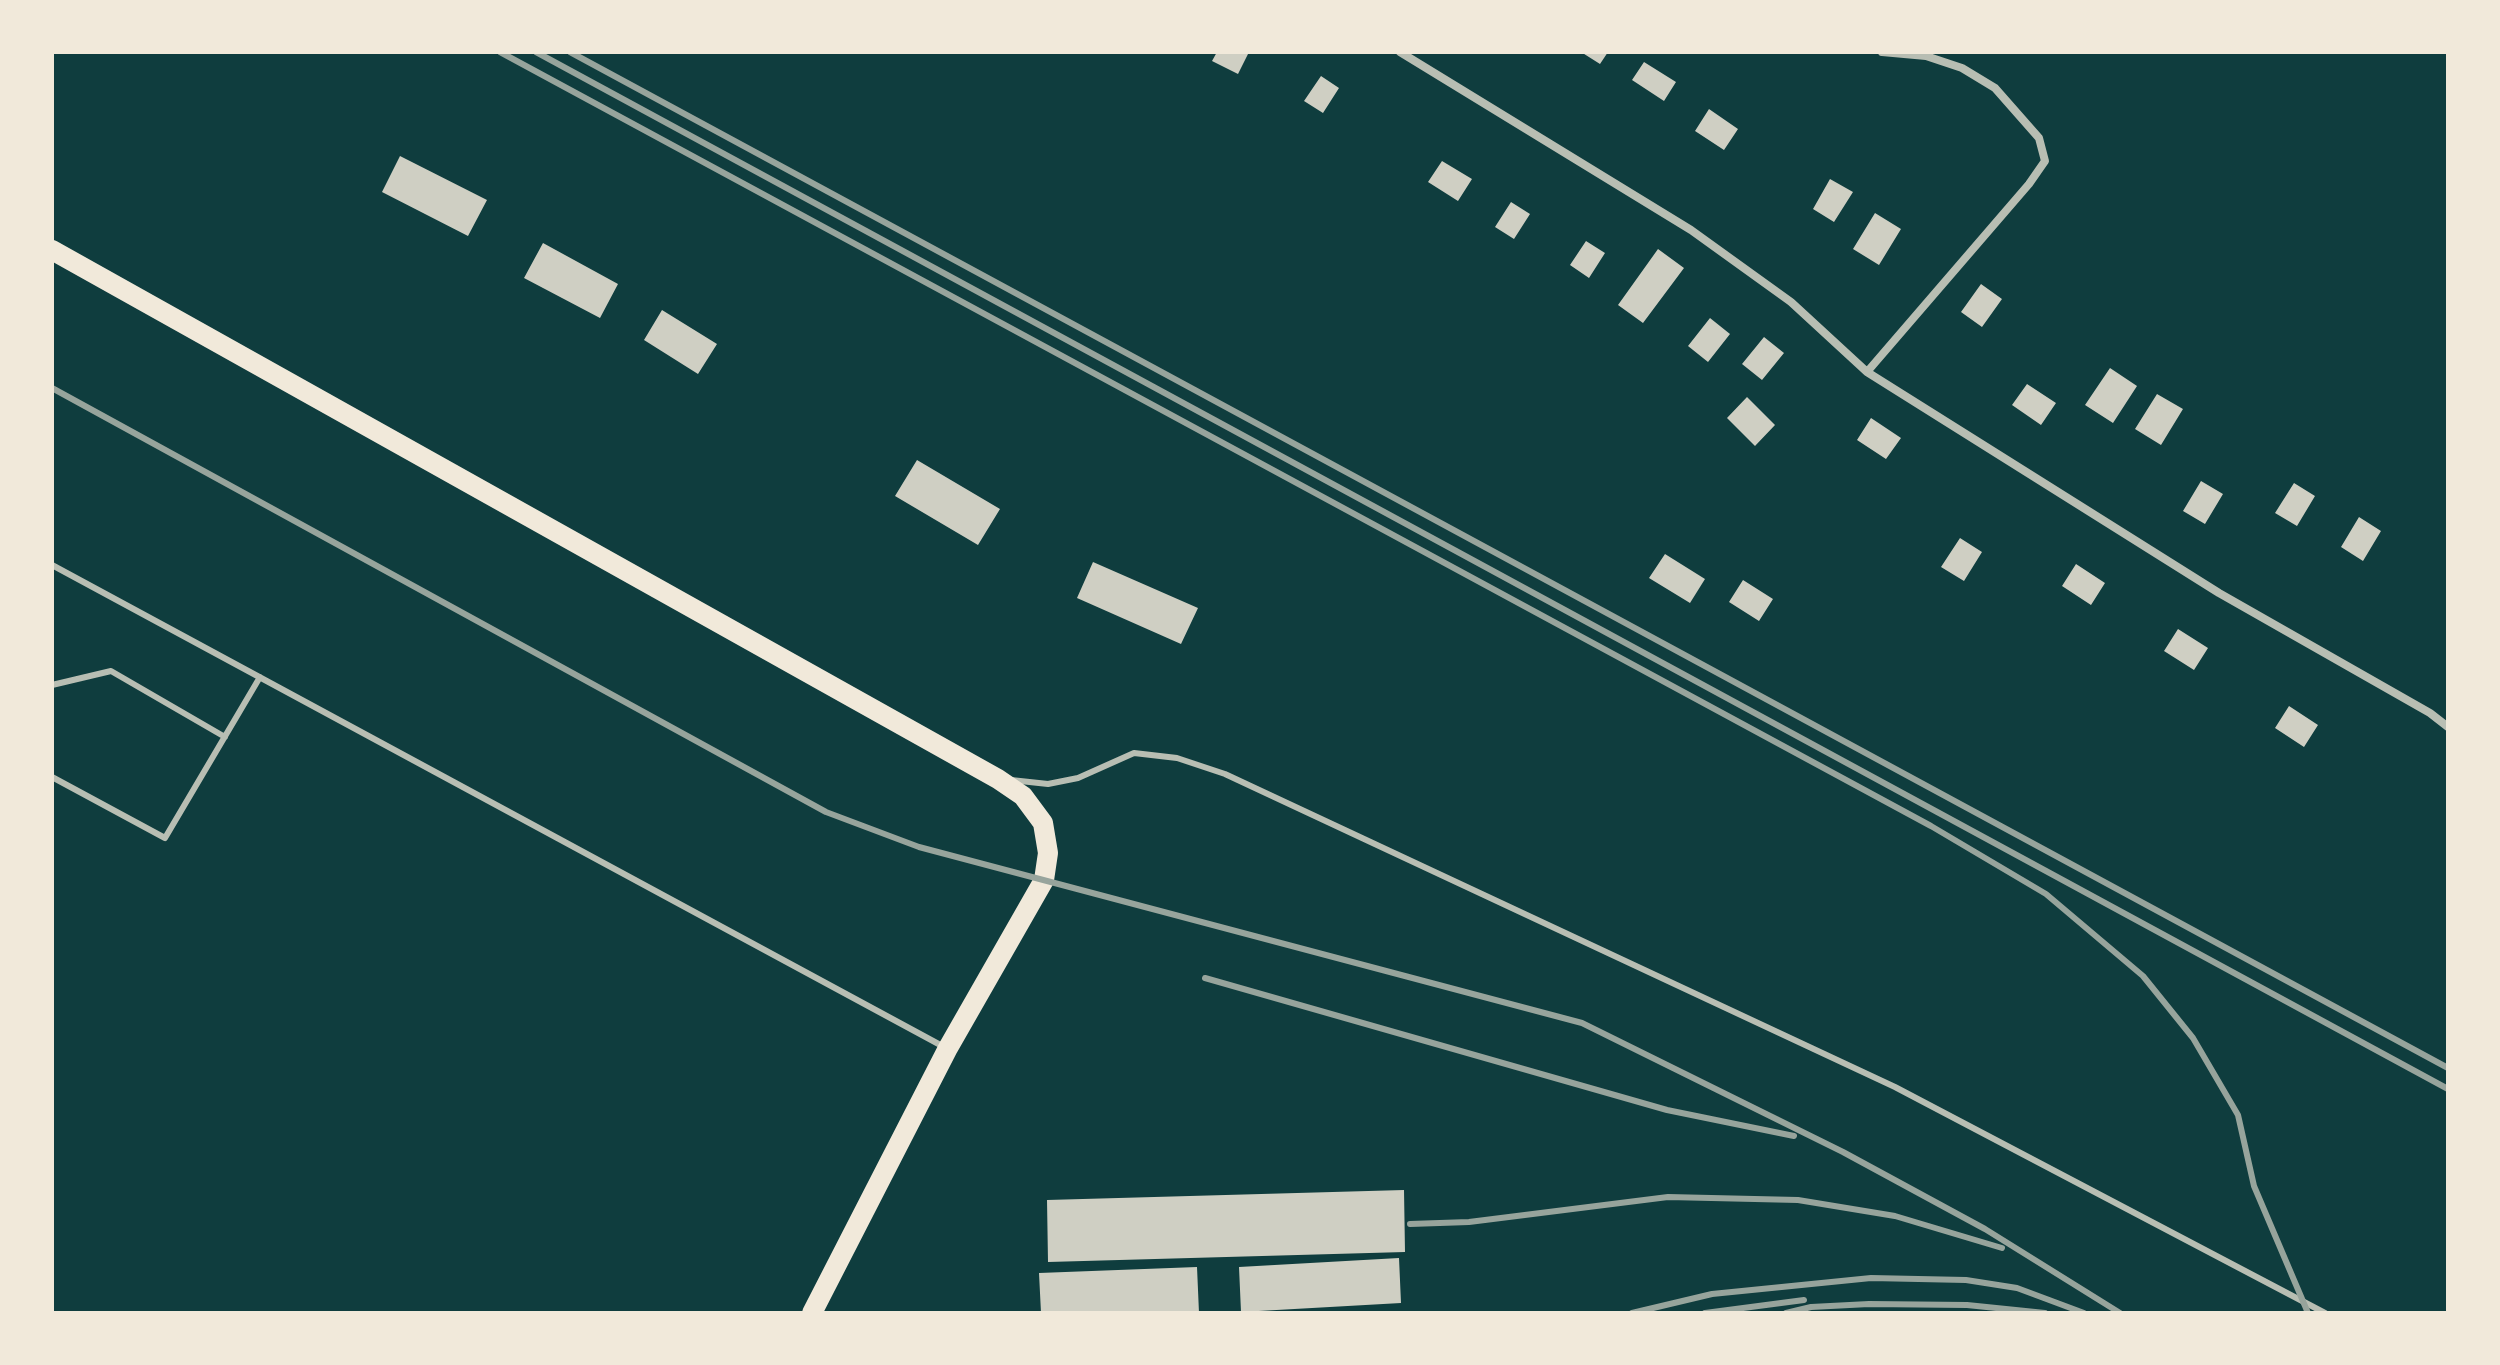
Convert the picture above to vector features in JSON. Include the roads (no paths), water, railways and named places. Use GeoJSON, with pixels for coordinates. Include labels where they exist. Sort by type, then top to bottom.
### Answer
{"type":"FeatureCollection","features":[{"type":"Feature","properties":{"kind":"highway"},"geometry":{"type":"LineString","coordinates":[[52,250],[998,779],[1023,796],[1043,823],[1048,853],[1044,880],[948,1048],[812,1313]]}},
{"type":"Feature","properties":{"kind":"street"},"geometry":{"type":"LineString","coordinates":[[1400,52],[1691,230],[1791,302],[1867,372],[2219,593],[2430,713],[2448,727]]}},
{"type":"Feature","properties":{"kind":"street"},"geometry":{"type":"LineString","coordinates":[[1867,372],[2029,184],[2045,161],[2039,138],[1995,88],[1962,68],[1926,56],[1882,52]]}},
{"type":"Feature","properties":{"kind":"lane"},"geometry":{"type":"LineString","coordinates":[[52,565],[948,1048]]}},
{"type":"Feature","properties":{"kind":"lane"},"geometry":{"type":"LineString","coordinates":[[52,685],[111,671],[225,737]]}},
{"type":"Feature","properties":{"kind":"lane"},"geometry":{"type":"LineString","coordinates":[[52,777],[165,838],[260,677]]}},
{"type":"Feature","properties":{"kind":"lane"},"geometry":{"type":"LineString","coordinates":[[998,779],[1048,784],[1078,778],[1134,753],[1177,758],[1225,774],[1895,1087],[2325,1313]]}},
{"type":"Feature","properties":{"kind":"railway"},"geometry":{"type":"LineString","coordinates":[[500,52],[1931,826],[2046,894],[2143,976],[2193,1038],[2238,1115],[2254,1186],[2308,1313]]}},
{"type":"Feature","properties":{"kind":"railway"},"geometry":{"type":"LineString","coordinates":[[536,52],[2448,1089]]}},
{"type":"Feature","properties":{"kind":"railway"},"geometry":{"type":"LineString","coordinates":[[570,52],[2448,1068]]}},
{"type":"Feature","properties":{"kind":"railway"},"geometry":{"type":"LineString","coordinates":[[52,388],[826,812],[919,847],[1582,1023],[1843,1152],[1985,1229],[2120,1313]]}},
{"type":"Feature","properties":{"kind":"railway"},"geometry":{"type":"LineString","coordinates":[[1205,978],[1667,1110],[1794,1136]]}},
{"type":"Feature","properties":{"kind":"railway"},"geometry":{"type":"LineString","coordinates":[[1410,1224],[1469,1222],[1668,1197],[1798,1200],[1895,1216],[2002,1248]]}},
{"type":"Feature","properties":{"kind":"railway"},"geometry":{"type":"LineString","coordinates":[[1632,1313],[1712,1294],[1871,1278],[1966,1280],[2017,1288],[2084,1313]]}},
{"type":"Feature","properties":{"kind":"railway"},"geometry":{"type":"LineString","coordinates":[[1705,1313],[1804,1300]]}},
{"type":"Feature","properties":{"kind":"railway"},"geometry":{"type":"LineString","coordinates":[[1786,1313],[1811,1307],[1869,1304],[1967,1305],[2045,1313]]}}]}
